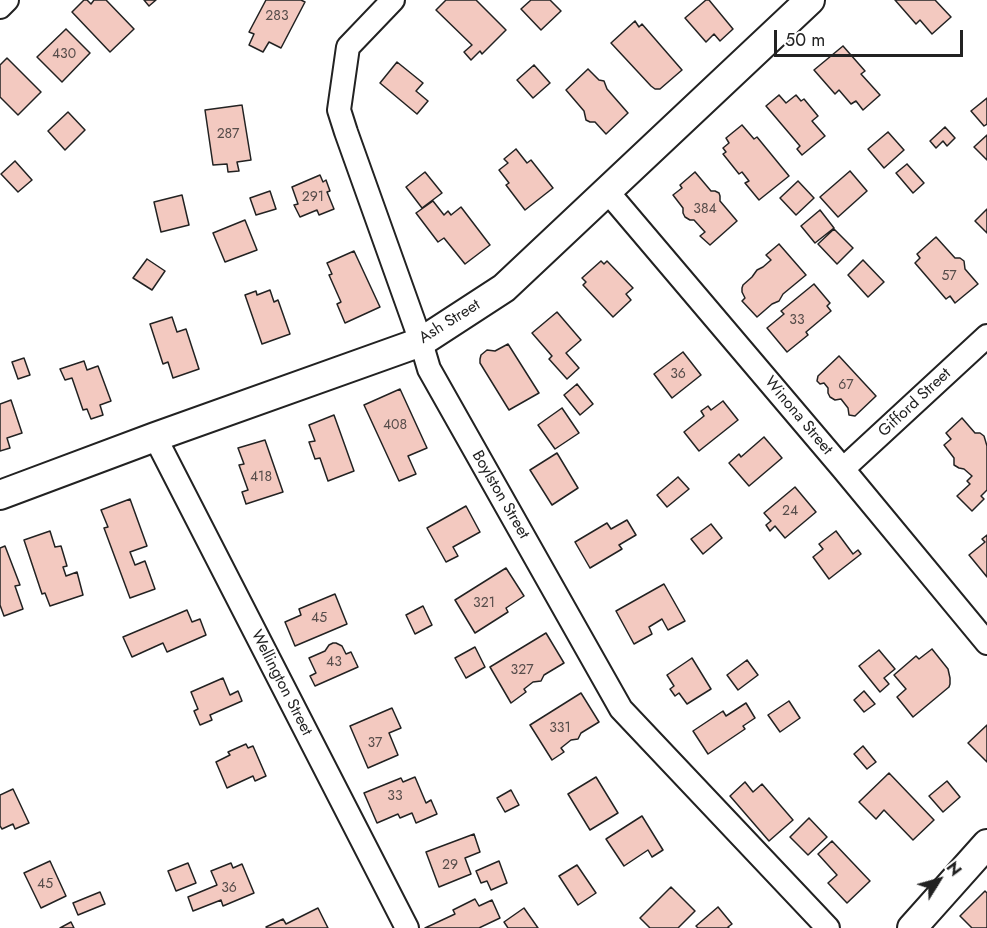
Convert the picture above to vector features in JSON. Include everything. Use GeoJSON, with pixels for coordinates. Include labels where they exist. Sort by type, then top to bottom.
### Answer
{"type":"FeatureCollection","features":[{"type":"Feature","properties":{"kind":"street"},"geometry":{"type":"LineString","coordinates":[[0,7],[7,0]]}},
{"type":"Feature","properties":{"kind":"street","name":"Boylston Street"},"geometry":{"type":"LineString","coordinates":[[393,0],[348,47],[339,110],[429,369],[621,709],[828,928]]}},
{"type":"Feature","properties":{"kind":"street","name":"Ash Street"},"geometry":{"type":"LineString","coordinates":[[0,495],[421,342],[504,288],[810,0]]}},
{"type":"Feature","properties":{"kind":"street","name":"Winona Street"},"geometry":{"type":"LineString","coordinates":[[608,191],[987,643]]}},
{"type":"Feature","properties":{"kind":"street","name":"Gifford Street"},"geometry":{"type":"LineString","coordinates":[[843,469],[987,336]]}},
{"type":"Feature","properties":{"kind":"street","name":"Wellington Street"},"geometry":{"type":"LineString","coordinates":[[155,437],[407,928]]}},
{"type":"Feature","properties":{"kind":"street"},"geometry":{"type":"LineString","coordinates":[[912,928],[987,844]]}},
{"type":"Feature","properties":{"kind":"building"},"geometry":{"type":"Polygon","coordinates":[[[84,0],[91,4],[94,0],[106,0],[134,29],[110,52],[72,12],[84,0]]]}},
{"type":"Feature","properties":{"kind":"building"},"geometry":{"type":"Polygon","coordinates":[[[144,0],[156,0],[149,6],[144,0]]]}},
{"type":"Feature","properties":{"kind":"building"},"geometry":{"type":"Polygon","coordinates":[[[266,0],[305,2],[281,48],[269,42],[263,52],[249,45],[254,34],[249,32],[266,0]]]}},
{"type":"Feature","properties":{"kind":"building"},"geometry":{"type":"Polygon","coordinates":[[[446,0],[476,0],[506,30],[482,54],[480,51],[471,60],[464,52],[472,45],[436,10],[446,0]]]}},
{"type":"Feature","properties":{"kind":"building"},"geometry":{"type":"Polygon","coordinates":[[[531,0],[550,0],[561,11],[541,30],[521,9],[531,0]]]}},
{"type":"Feature","properties":{"kind":"building"},"geometry":{"type":"Polygon","coordinates":[[[709,0],[733,29],[720,41],[714,34],[706,42],[685,18],[709,0]]]}},
{"type":"Feature","properties":{"kind":"building"},"geometry":{"type":"Polygon","coordinates":[[[895,0],[935,0],[951,17],[932,34],[920,20],[916,24],[895,0]]]}},
{"type":"Feature","properties":{"kind":"building"},"geometry":{"type":"Polygon","coordinates":[[[635,21],[639,27],[642,24],[682,70],[660,89],[651,86],[611,43],[635,21]]]}},
{"type":"Feature","properties":{"kind":"building"},"geometry":{"type":"Polygon","coordinates":[[[66,29],[90,53],[62,82],[37,57],[66,29]]]}},
{"type":"Feature","properties":{"kind":"building"},"geometry":{"type":"Polygon","coordinates":[[[843,46],[865,71],[861,74],[880,95],[863,110],[856,101],[851,104],[839,90],[835,94],[814,70],[843,46]]]}},
{"type":"Feature","properties":{"kind":"building"},"geometry":{"type":"Polygon","coordinates":[[[7,58],[41,92],[18,115],[0,97],[0,65],[7,58]]]}},
{"type":"Feature","properties":{"kind":"building"},"geometry":{"type":"Polygon","coordinates":[[[397,62],[423,83],[416,91],[428,101],[417,114],[380,83],[397,62]]]}},
{"type":"Feature","properties":{"kind":"building"},"geometry":{"type":"Polygon","coordinates":[[[534,65],[550,83],[533,98],[517,80],[534,65]]]}},
{"type":"Feature","properties":{"kind":"building"},"geometry":{"type":"Polygon","coordinates":[[[588,69],[599,80],[604,81],[607,89],[628,113],[606,134],[595,122],[586,120],[584,111],[566,90],[588,69]]]}},
{"type":"Feature","properties":{"kind":"building"},"geometry":{"type":"Polygon","coordinates":[[[779,95],[786,103],[796,95],[801,101],[804,99],[818,116],[812,121],[825,136],[802,155],[797,149],[800,146],[766,106],[779,95]]]}},
{"type":"Feature","properties":{"kind":"building"},"geometry":{"type":"Polygon","coordinates":[[[987,98],[987,124],[984,126],[971,111],[987,98]]]}},
{"type":"Feature","properties":{"kind":"building"},"geometry":{"type":"Polygon","coordinates":[[[242,105],[251,160],[237,162],[239,171],[228,172],[227,164],[213,165],[205,110],[242,105]]]}},
{"type":"Feature","properties":{"kind":"building"},"geometry":{"type":"Polygon","coordinates":[[[68,112],[85,130],[65,150],[48,131],[68,112]]]}},
{"type":"Feature","properties":{"kind":"building"},"geometry":{"type":"Polygon","coordinates":[[[742,125],[754,139],[757,137],[789,176],[759,200],[745,183],[749,181],[742,172],[739,174],[723,154],[726,152],[723,148],[729,143],[726,138],[742,125]]]}},
{"type":"Feature","properties":{"kind":"building"},"geometry":{"type":"Polygon","coordinates":[[[945,127],[955,138],[947,146],[943,141],[936,148],[930,141],[945,127]]]}},
{"type":"Feature","properties":{"kind":"building"},"geometry":{"type":"Polygon","coordinates":[[[888,132],[904,150],[884,168],[868,149],[888,132]]]}},
{"type":"Feature","properties":{"kind":"building"},"geometry":{"type":"Polygon","coordinates":[[[987,135],[987,160],[974,147],[987,135]]]}},
{"type":"Feature","properties":{"kind":"building"},"geometry":{"type":"Polygon","coordinates":[[[516,149],[527,163],[531,160],[553,188],[525,210],[506,185],[509,183],[499,170],[508,163],[504,159],[516,149]]]}},
{"type":"Feature","properties":{"kind":"building"},"geometry":{"type":"Polygon","coordinates":[[[15,161],[32,180],[18,192],[1,174],[15,161]]]}},
{"type":"Feature","properties":{"kind":"building"},"geometry":{"type":"Polygon","coordinates":[[[907,164],[924,183],[913,193],[896,173],[907,164]]]}},
{"type":"Feature","properties":{"kind":"building"},"geometry":{"type":"Polygon","coordinates":[[[850,171],[867,191],[838,217],[820,197],[850,171]]]}},
{"type":"Feature","properties":{"kind":"building"},"geometry":{"type":"Polygon","coordinates":[[[425,172],[442,193],[422,208],[406,187],[425,172]]]}},
{"type":"Feature","properties":{"kind":"building"},"geometry":{"type":"Polygon","coordinates":[[[695,172],[711,191],[719,193],[720,201],[737,221],[710,245],[700,236],[705,232],[694,220],[685,217],[683,208],[673,195],[682,188],[680,185],[695,172]]]}},
{"type":"Feature","properties":{"kind":"building"},"geometry":{"type":"Polygon","coordinates":[[[320,175],[323,182],[326,180],[330,191],[327,192],[334,209],[319,215],[317,210],[300,217],[294,205],[298,204],[292,187],[320,175]]]}},
{"type":"Feature","properties":{"kind":"building"},"geometry":{"type":"Polygon","coordinates":[[[798,181],[814,198],[796,215],[780,198],[798,181]]]}},
{"type":"Feature","properties":{"kind":"building"},"geometry":{"type":"Polygon","coordinates":[[[270,191],[276,209],[256,215],[250,198],[270,191]]]}},
{"type":"Feature","properties":{"kind":"building"},"geometry":{"type":"Polygon","coordinates":[[[182,195],[189,225],[161,232],[154,202],[182,195]]]}},
{"type":"Feature","properties":{"kind":"building"},"geometry":{"type":"Polygon","coordinates":[[[433,201],[444,215],[448,211],[451,215],[461,207],[490,245],[465,264],[444,238],[438,242],[416,213],[433,201]]]}},
{"type":"Feature","properties":{"kind":"building"},"geometry":{"type":"Polygon","coordinates":[[[987,209],[987,233],[975,221],[987,209]]]}},
{"type":"Feature","properties":{"kind":"building"},"geometry":{"type":"Polygon","coordinates":[[[820,210],[834,228],[815,243],[801,226],[820,210]]]}},
{"type":"Feature","properties":{"kind":"building"},"geometry":{"type":"Polygon","coordinates":[[[245,220],[257,250],[225,262],[213,233],[245,220]]]}},
{"type":"Feature","properties":{"kind":"building"},"geometry":{"type":"Polygon","coordinates":[[[834,229],[853,248],[837,264],[818,244],[834,229]]]}},
{"type":"Feature","properties":{"kind":"building"},"geometry":{"type":"Polygon","coordinates":[[[936,237],[955,258],[964,261],[965,269],[978,284],[955,303],[950,296],[946,299],[915,263],[920,258],[917,254],[936,237]]]}},
{"type":"Feature","properties":{"kind":"building"},"geometry":{"type":"Polygon","coordinates":[[[779,244],[806,275],[783,294],[779,301],[757,317],[742,301],[745,298],[742,288],[757,270],[771,260],[766,255],[779,244]]]}},
{"type":"Feature","properties":{"kind":"building"},"geometry":{"type":"Polygon","coordinates":[[[354,251],[380,307],[345,323],[337,304],[341,302],[329,275],[332,274],[327,263],[354,251]]]}},
{"type":"Feature","properties":{"kind":"building"},"geometry":{"type":"Polygon","coordinates":[[[147,259],[165,271],[152,290],[133,278],[147,259]]]}},
{"type":"Feature","properties":{"kind":"building"},"geometry":{"type":"Polygon","coordinates":[[[863,260],[884,282],[868,297],[848,275],[863,260]]]}},
{"type":"Feature","properties":{"kind":"building"},"geometry":{"type":"Polygon","coordinates":[[[601,261],[604,264],[607,261],[633,288],[626,294],[631,300],[613,317],[583,285],[586,282],[582,278],[601,261]]]}},
{"type":"Feature","properties":{"kind":"building"},"geometry":{"type":"Polygon","coordinates":[[[814,284],[830,303],[827,306],[831,311],[806,332],[808,335],[787,352],[767,328],[784,314],[781,311],[814,284]]]}},
{"type":"Feature","properties":{"kind":"building"},"geometry":{"type":"Polygon","coordinates":[[[270,290],[274,302],[278,300],[290,334],[262,344],[245,295],[256,291],[257,295],[270,290]]]}},
{"type":"Feature","properties":{"kind":"building"},"geometry":{"type":"Polygon","coordinates":[[[557,312],[581,340],[566,353],[579,368],[567,379],[549,359],[552,356],[532,333],[557,312]]]}},
{"type":"Feature","properties":{"kind":"building"},"geometry":{"type":"Polygon","coordinates":[[[172,317],[177,332],[186,329],[199,369],[173,378],[168,362],[163,364],[150,324],[172,317]]]}},
{"type":"Feature","properties":{"kind":"building"},"geometry":{"type":"Polygon","coordinates":[[[508,344],[539,393],[509,410],[480,363],[481,355],[487,350],[495,351],[508,344]]]}},
{"type":"Feature","properties":{"kind":"building"},"geometry":{"type":"Polygon","coordinates":[[[683,352],[701,375],[672,398],[654,374],[683,352]]]}},
{"type":"Feature","properties":{"kind":"building"},"geometry":{"type":"Polygon","coordinates":[[[839,356],[876,396],[855,416],[849,415],[848,408],[841,399],[835,400],[830,397],[824,383],[820,384],[817,381],[818,376],[839,356]]]}},
{"type":"Feature","properties":{"kind":"building"},"geometry":{"type":"Polygon","coordinates":[[[24,358],[30,375],[18,379],[12,362],[24,358]]]}},
{"type":"Feature","properties":{"kind":"building"},"geometry":{"type":"Polygon","coordinates":[[[84,361],[87,370],[98,366],[111,401],[100,405],[103,415],[91,419],[87,409],[83,410],[72,378],[65,380],[60,369],[84,361]]]}},
{"type":"Feature","properties":{"kind":"building"},"geometry":{"type":"Polygon","coordinates":[[[577,384],[593,404],[580,415],[564,395],[577,384]]]}},
{"type":"Feature","properties":{"kind":"building"},"geometry":{"type":"Polygon","coordinates":[[[400,389],[427,448],[408,456],[416,474],[399,481],[364,405],[400,389]]]}},
{"type":"Feature","properties":{"kind":"building"},"geometry":{"type":"Polygon","coordinates":[[[11,400],[22,433],[7,438],[10,448],[0,451],[0,404],[11,400]]]}},
{"type":"Feature","properties":{"kind":"building"},"geometry":{"type":"Polygon","coordinates":[[[723,401],[738,420],[699,451],[684,432],[704,416],[701,411],[708,406],[711,410],[723,401]]]}},
{"type":"Feature","properties":{"kind":"building"},"geometry":{"type":"Polygon","coordinates":[[[562,408],[579,433],[555,449],[538,425],[562,408]]]}},
{"type":"Feature","properties":{"kind":"building"},"geometry":{"type":"Polygon","coordinates":[[[334,415],[354,471],[328,481],[320,458],[315,459],[309,442],[315,441],[309,425],[334,415]]]}},
{"type":"Feature","properties":{"kind":"building"},"geometry":{"type":"Polygon","coordinates":[[[962,418],[975,433],[984,436],[987,446],[987,490],[981,496],[984,499],[972,511],[957,496],[970,484],[967,481],[972,476],[964,469],[954,465],[954,458],[944,445],[951,439],[946,433],[962,418]]]}},
{"type":"Feature","properties":{"kind":"building"},"geometry":{"type":"Polygon","coordinates":[[[764,437],[782,458],[749,486],[729,463],[739,454],[741,457],[764,437]]]}},
{"type":"Feature","properties":{"kind":"building"},"geometry":{"type":"Polygon","coordinates":[[[265,440],[283,492],[246,504],[242,492],[248,490],[239,465],[244,464],[238,448],[265,440]]]}},
{"type":"Feature","properties":{"kind":"building"},"geometry":{"type":"Polygon","coordinates":[[[557,453],[578,488],[552,505],[530,470],[557,453]]]}},
{"type":"Feature","properties":{"kind":"building"},"geometry":{"type":"Polygon","coordinates":[[[678,477],[689,489],[667,507],[657,495],[678,477]]]}},
{"type":"Feature","properties":{"kind":"building"},"geometry":{"type":"Polygon","coordinates":[[[795,487],[816,512],[785,538],[775,526],[770,531],[766,525],[771,521],[764,513],[795,487]]]}},
{"type":"Feature","properties":{"kind":"building"},"geometry":{"type":"Polygon","coordinates":[[[130,499],[147,546],[130,552],[135,565],[145,561],[155,589],[130,598],[104,528],[108,527],[101,510],[130,499]]]}},
{"type":"Feature","properties":{"kind":"building"},"geometry":{"type":"Polygon","coordinates":[[[466,506],[480,532],[453,547],[458,556],[446,562],[427,528],[466,506]]]}},
{"type":"Feature","properties":{"kind":"building"},"geometry":{"type":"Polygon","coordinates":[[[627,520],[636,535],[619,545],[622,549],[590,568],[575,542],[607,523],[611,529],[627,520]]]}},
{"type":"Feature","properties":{"kind":"building"},"geometry":{"type":"Polygon","coordinates":[[[711,524],[722,538],[703,554],[691,539],[711,524]]]}},
{"type":"Feature","properties":{"kind":"building"},"geometry":{"type":"Polygon","coordinates":[[[50,531],[55,547],[61,546],[67,566],[63,567],[66,576],[77,572],[83,595],[50,606],[45,593],[42,594],[24,540],[50,531]]]}},
{"type":"Feature","properties":{"kind":"building"},"geometry":{"type":"Polygon","coordinates":[[[836,531],[853,554],[858,550],[861,554],[829,579],[813,557],[823,549],[819,544],[836,531]]]}},
{"type":"Feature","properties":{"kind":"building"},"geometry":{"type":"Polygon","coordinates":[[[987,535],[987,577],[969,555],[985,542],[982,539],[987,535]]]}},
{"type":"Feature","properties":{"kind":"building"},"geometry":{"type":"Polygon","coordinates":[[[5,546],[20,585],[15,586],[23,609],[4,616],[0,605],[0,548],[5,546]]]}},
{"type":"Feature","properties":{"kind":"building"},"geometry":{"type":"Polygon","coordinates":[[[506,568],[524,596],[506,608],[508,612],[475,633],[455,600],[506,568]]]}},
{"type":"Feature","properties":{"kind":"building"},"geometry":{"type":"Polygon","coordinates":[[[664,584],[685,621],[668,630],[662,619],[649,627],[652,634],[634,644],[616,611],[664,584]]]}},
{"type":"Feature","properties":{"kind":"building"},"geometry":{"type":"Polygon","coordinates":[[[335,594],[347,624],[295,646],[285,622],[301,615],[299,609],[335,594]]]}},
{"type":"Feature","properties":{"kind":"building"},"geometry":{"type":"Polygon","coordinates":[[[423,606],[432,625],[415,634],[406,615],[423,606]]]}},
{"type":"Feature","properties":{"kind":"building"},"geometry":{"type":"Polygon","coordinates":[[[187,610],[192,622],[200,619],[206,635],[167,652],[163,643],[132,657],[123,637],[187,610]]]}},
{"type":"Feature","properties":{"kind":"building"},"geometry":{"type":"Polygon","coordinates":[[[546,633],[564,663],[544,675],[541,681],[533,682],[524,689],[526,692],[511,703],[490,667],[546,633]]]}},
{"type":"Feature","properties":{"kind":"building"},"geometry":{"type":"Polygon","coordinates":[[[333,643],[342,646],[346,654],[351,652],[358,667],[315,686],[310,676],[316,673],[309,658],[325,651],[333,643]]]}},
{"type":"Feature","properties":{"kind":"building"},"geometry":{"type":"Polygon","coordinates":[[[475,647],[485,667],[466,678],[455,658],[475,647]]]}},
{"type":"Feature","properties":{"kind":"building"},"geometry":{"type":"Polygon","coordinates":[[[932,649],[948,669],[950,684],[913,717],[897,697],[906,689],[894,675],[916,656],[919,659],[932,649]]]}},
{"type":"Feature","properties":{"kind":"building"},"geometry":{"type":"Polygon","coordinates":[[[879,650],[895,669],[884,678],[889,684],[880,692],[859,666],[879,650]]]}},
{"type":"Feature","properties":{"kind":"building"},"geometry":{"type":"Polygon","coordinates":[[[692,658],[711,689],[687,704],[679,693],[675,696],[670,689],[674,686],[667,675],[692,658]]]}},
{"type":"Feature","properties":{"kind":"building"},"geometry":{"type":"Polygon","coordinates":[[[747,660],[758,675],[738,690],[727,675],[747,660]]]}},
{"type":"Feature","properties":{"kind":"building"},"geometry":{"type":"Polygon","coordinates":[[[223,678],[230,695],[238,691],[242,701],[210,715],[212,720],[200,725],[194,711],[198,709],[191,692],[223,678]]]}},
{"type":"Feature","properties":{"kind":"building"},"geometry":{"type":"Polygon","coordinates":[[[864,691],[875,704],[864,712],[854,700],[864,691]]]}},
{"type":"Feature","properties":{"kind":"building"},"geometry":{"type":"Polygon","coordinates":[[[581,693],[599,722],[581,733],[578,739],[571,740],[561,748],[564,752],[552,760],[530,725],[581,693]]]}},
{"type":"Feature","properties":{"kind":"building"},"geometry":{"type":"Polygon","coordinates":[[[789,701],[800,718],[780,732],[768,715],[789,701]]]}},
{"type":"Feature","properties":{"kind":"building"},"geometry":{"type":"Polygon","coordinates":[[[746,703],[755,718],[743,726],[745,729],[708,754],[693,731],[723,711],[726,716],[746,703]]]}},
{"type":"Feature","properties":{"kind":"building"},"geometry":{"type":"Polygon","coordinates":[[[392,708],[401,728],[389,733],[398,755],[368,768],[350,726],[392,708]]]}},
{"type":"Feature","properties":{"kind":"building"},"geometry":{"type":"Polygon","coordinates":[[[987,725],[987,762],[968,743],[987,725]]]}},
{"type":"Feature","properties":{"kind":"building"},"geometry":{"type":"Polygon","coordinates":[[[246,744],[248,748],[253,746],[266,776],[255,781],[253,776],[227,788],[216,762],[230,755],[228,752],[246,744]]]}},
{"type":"Feature","properties":{"kind":"building"},"geometry":{"type":"Polygon","coordinates":[[[863,746],[876,762],[867,769],[854,754],[863,746]]]}},
{"type":"Feature","properties":{"kind":"building"},"geometry":{"type":"Polygon","coordinates":[[[889,773],[934,820],[913,840],[884,810],[876,819],[859,802],[889,773]]]}},
{"type":"Feature","properties":{"kind":"building"},"geometry":{"type":"Polygon","coordinates":[[[415,777],[426,803],[431,800],[437,814],[416,823],[412,813],[400,818],[398,814],[377,823],[364,793],[401,778],[403,782],[415,777]]]}},
{"type":"Feature","properties":{"kind":"building"},"geometry":{"type":"Polygon","coordinates":[[[596,777],[618,813],[590,830],[568,794],[596,777]]]}},
{"type":"Feature","properties":{"kind":"building"},"geometry":{"type":"Polygon","coordinates":[[[947,781],[960,797],[943,812],[929,796],[947,781]]]}},
{"type":"Feature","properties":{"kind":"building"},"geometry":{"type":"Polygon","coordinates":[[[745,782],[753,792],[762,784],[793,820],[769,841],[730,796],[745,782]]]}},
{"type":"Feature","properties":{"kind":"building"},"geometry":{"type":"Polygon","coordinates":[[[13,789],[29,823],[15,829],[13,824],[2,829],[0,826],[0,795],[13,789]]]}},
{"type":"Feature","properties":{"kind":"building"},"geometry":{"type":"Polygon","coordinates":[[[511,790],[519,805],[505,812],[497,798],[511,790]]]}},
{"type":"Feature","properties":{"kind":"building"},"geometry":{"type":"Polygon","coordinates":[[[642,816],[663,850],[652,857],[648,850],[624,866],[606,839],[642,816]]]}},
{"type":"Feature","properties":{"kind":"building"},"geometry":{"type":"Polygon","coordinates":[[[809,818],[827,837],[808,855],[790,837],[809,818]]]}},
{"type":"Feature","properties":{"kind":"building"},"geometry":{"type":"Polygon","coordinates":[[[474,834],[480,852],[465,858],[471,874],[439,887],[426,852],[474,834]]]}},
{"type":"Feature","properties":{"kind":"building"},"geometry":{"type":"Polygon","coordinates":[[[832,841],[870,881],[847,903],[828,883],[837,875],[818,854],[832,841]]]}},
{"type":"Feature","properties":{"kind":"building"},"geometry":{"type":"Polygon","coordinates":[[[50,861],[66,896],[41,908],[24,873],[50,861]]]}},
{"type":"Feature","properties":{"kind":"building"},"geometry":{"type":"Polygon","coordinates":[[[499,861],[507,883],[491,890],[487,881],[481,883],[476,871],[499,861]]]}},
{"type":"Feature","properties":{"kind":"building"},"geometry":{"type":"Polygon","coordinates":[[[188,863],[196,883],[176,891],[168,871],[188,863]]]}},
{"type":"Feature","properties":{"kind":"building"},"geometry":{"type":"Polygon","coordinates":[[[231,863],[233,868],[242,864],[254,893],[223,906],[221,900],[193,911],[188,897],[217,885],[211,871],[231,863]]]}},
{"type":"Feature","properties":{"kind":"building"},"geometry":{"type":"Polygon","coordinates":[[[577,865],[596,893],[578,905],[559,876],[577,865]]]}},
{"type":"Feature","properties":{"kind":"building"},"geometry":{"type":"Polygon","coordinates":[[[671,887],[695,911],[678,928],[650,928],[640,918],[671,887]]]}},
{"type":"Feature","properties":{"kind":"building"},"geometry":{"type":"Polygon","coordinates":[[[985,891],[987,893],[987,928],[972,928],[960,916],[985,891]]]}},
{"type":"Feature","properties":{"kind":"building"},"geometry":{"type":"Polygon","coordinates":[[[100,892],[105,904],[78,915],[73,903],[100,892]]]}},
{"type":"Feature","properties":{"kind":"building"},"geometry":{"type":"Polygon","coordinates":[[[475,899],[479,906],[492,900],[500,918],[479,928],[425,928],[455,914],[453,910],[475,899]]]}},
{"type":"Feature","properties":{"kind":"building"},"geometry":{"type":"Polygon","coordinates":[[[718,907],[732,924],[729,928],[698,928],[696,926],[718,907]]]}},
{"type":"Feature","properties":{"kind":"building"},"geometry":{"type":"Polygon","coordinates":[[[318,908],[328,928],[266,927],[283,919],[286,924],[318,908]]]}},
{"type":"Feature","properties":{"kind":"building"},"geometry":{"type":"Polygon","coordinates":[[[524,908],[538,928],[508,928],[504,922],[524,908]]]}},
{"type":"Feature","properties":{"kind":"building"},"geometry":{"type":"Polygon","coordinates":[[[71,922],[74,928],[60,928],[71,922]]]}}]}
